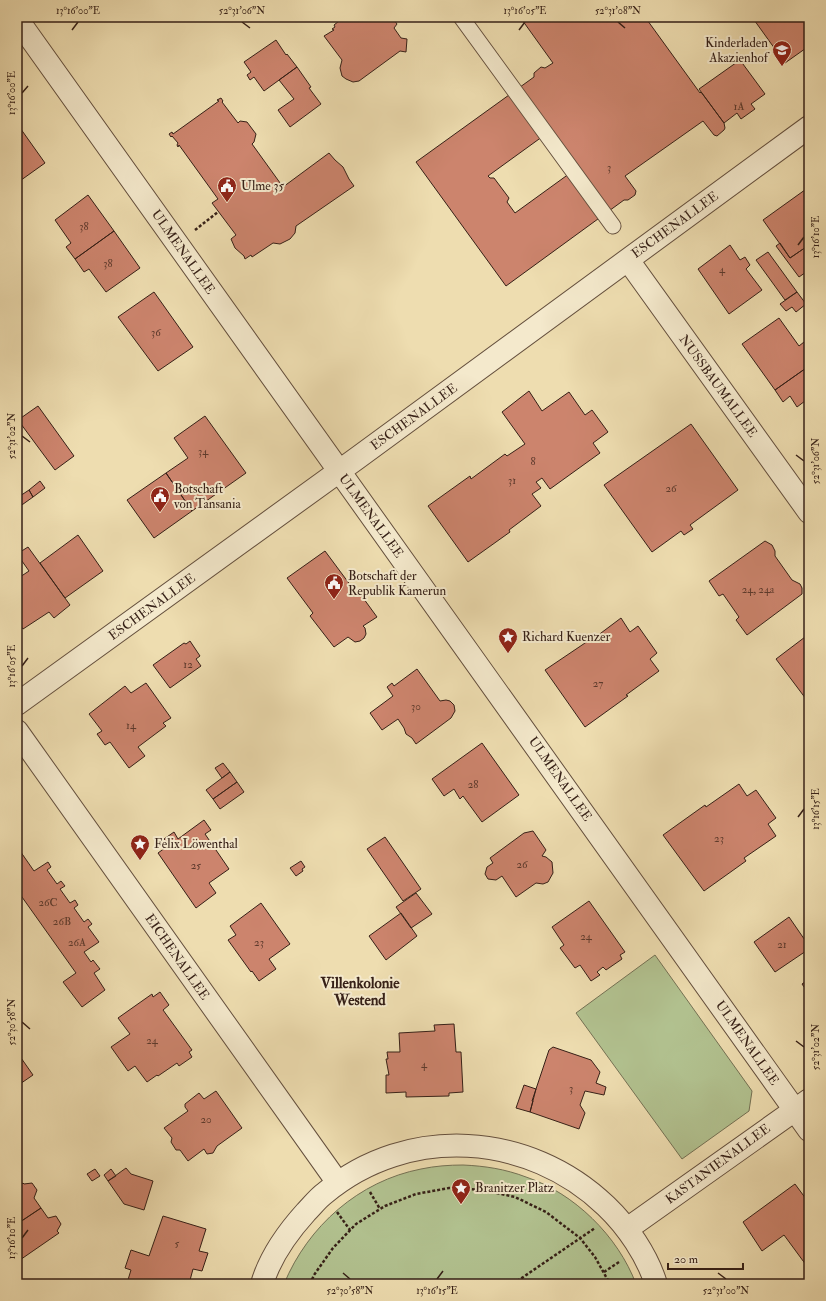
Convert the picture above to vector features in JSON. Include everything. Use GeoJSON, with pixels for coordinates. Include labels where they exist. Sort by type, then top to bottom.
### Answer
{"type":"FeatureCollection","features":[{"type":"Feature","properties":{"kind":"street","name":"ULMENALLEE"},"geometry":{"type":"LineString","coordinates":[[17,19],[340,471],[802,1105],[809,1130]]}},
{"type":"Feature","properties":{"kind":"street","name":"ESCHENALLEE"},"geometry":{"type":"LineString","coordinates":[[17,704],[340,471],[809,127]]}},
{"type":"Feature","properties":{"kind":"street","name":"NUSSBAUMALLEE"},"geometry":{"type":"LineString","coordinates":[[628,260],[809,512]]}},
{"type":"Feature","properties":{"kind":"street","name":"EICHENALLEE"},"geometry":{"type":"LineString","coordinates":[[17,730],[338,1183]]}},
{"type":"Feature","properties":{"kind":"street","name":"KASTANIENALLEE"},"geometry":{"type":"LineString","coordinates":[[627,1229],[802,1105]]}},
{"type":"Feature","properties":{"kind":"street"},"geometry":{"type":"LineString","coordinates":[[262,1284],[266,1272],[290,1229],[324,1194],[338,1183],[356,1172],[385,1158],[415,1149],[446,1145],[477,1146],[508,1151],[538,1160],[567,1175],[593,1193],[627,1229],[640,1249],[656,1284]]}},
{"type":"Feature","properties":{"kind":"lane"},"geometry":{"type":"LineString","coordinates":[[461,17],[612,226]]}},
{"type":"Feature","properties":{"kind":"path"},"geometry":{"type":"LineString","coordinates":[[193,231],[218,212]]}},
{"type":"Feature","properties":{"kind":"path"},"geometry":{"type":"LineString","coordinates":[[310,1284],[314,1275],[333,1248],[356,1224],[380,1209],[416,1194],[449,1188],[482,1190],[515,1197],[546,1212],[580,1238],[595,1257],[610,1284]]}},
{"type":"Feature","properties":{"kind":"path"},"geometry":{"type":"LineString","coordinates":[[368,1190],[380,1209]]}},
{"type":"Feature","properties":{"kind":"path"},"geometry":{"type":"LineString","coordinates":[[337,1212],[350,1230]]}},
{"type":"Feature","properties":{"kind":"path"},"geometry":{"type":"LineString","coordinates":[[514,1284],[597,1227]]}},
{"type":"Feature","properties":{"kind":"path"},"geometry":{"type":"LineString","coordinates":[[604,1272],[622,1261]]}},
{"type":"Feature","properties":{"kind":"green space"},"geometry":{"type":"Polygon","coordinates":[[[655,955],[752,1091],[749,1111],[682,1159],[576,1013],[655,955]]]}},
{"type":"Feature","properties":{"kind":"green space","name":"Branitzer Platz"},"geometry":{"type":"Polygon","coordinates":[[[463,1165],[503,1170],[526,1177],[544,1184],[577,1205],[606,1233],[618,1249],[636,1284],[284,1284],[294,1263],[307,1243],[338,1209],[357,1195],[398,1175],[432,1167],[463,1165]]]}},
{"type":"Feature","properties":{"kind":"building"},"geometry":{"type":"Polygon","coordinates":[[[344,17],[392,17],[397,24],[394,28],[401,38],[407,39],[406,52],[400,51],[359,81],[353,82],[346,79],[342,76],[340,68],[342,60],[324,36],[334,30],[332,29],[335,27],[334,25],[344,17]]]}},
{"type":"Feature","properties":{"kind":"building"},"geometry":{"type":"Polygon","coordinates":[[[520,17],[645,17],[700,93],[701,92],[724,123],[725,128],[717,136],[714,135],[703,121],[625,176],[636,191],[635,195],[628,200],[624,200],[506,286],[416,162],[534,77],[534,73],[541,67],[545,68],[553,63],[520,17]],[[546,134],[488,176],[490,178],[494,178],[509,198],[507,202],[515,213],[573,171],[546,134]]]}},
{"type":"Feature","properties":{"kind":"building"},"geometry":{"type":"Polygon","coordinates":[[[752,17],[801,17],[809,29],[809,46],[785,63],[752,17]]]}},
{"type":"Feature","properties":{"kind":"building"},"geometry":{"type":"Polygon","coordinates":[[[276,40],[286,55],[287,54],[297,67],[264,91],[254,77],[250,80],[247,75],[251,72],[244,62],[276,40]]]}},
{"type":"Feature","properties":{"kind":"building"},"geometry":{"type":"Polygon","coordinates":[[[740,60],[765,94],[751,104],[755,109],[741,119],[737,113],[724,123],[699,89],[740,60]]]}},
{"type":"Feature","properties":{"kind":"building"},"geometry":{"type":"Polygon","coordinates":[[[297,67],[311,87],[309,88],[321,104],[290,127],[278,110],[294,99],[279,80],[297,67]]]}},
{"type":"Feature","properties":{"kind":"building"},"geometry":{"type":"Polygon","coordinates":[[[221,98],[223,101],[222,102],[238,123],[240,121],[247,122],[256,134],[252,144],[283,187],[329,153],[343,167],[354,186],[296,226],[295,233],[290,239],[280,244],[273,243],[252,257],[251,255],[245,259],[244,256],[235,248],[231,239],[236,235],[212,203],[218,199],[179,145],[178,147],[178,143],[169,134],[172,132],[173,134],[221,98]]]}},
{"type":"Feature","properties":{"kind":"building"},"geometry":{"type":"Polygon","coordinates":[[[18,125],[45,163],[17,183],[17,126],[18,125]]]}},
{"type":"Feature","properties":{"kind":"building"},"geometry":{"type":"Polygon","coordinates":[[[809,187],[809,245],[790,258],[763,220],[809,187]]]}},
{"type":"Feature","properties":{"kind":"building"},"geometry":{"type":"Polygon","coordinates":[[[88,195],[114,231],[75,259],[66,247],[71,243],[55,220],[88,195]]]}},
{"type":"Feature","properties":{"kind":"building"},"geometry":{"type":"Polygon","coordinates":[[[114,231],[140,268],[106,292],[89,269],[84,272],[75,259],[114,231]]]}},
{"type":"Feature","properties":{"kind":"building"},"geometry":{"type":"Polygon","coordinates":[[[780,243],[790,258],[809,245],[809,270],[799,277],[776,246],[780,243]]]}},
{"type":"Feature","properties":{"kind":"building"},"geometry":{"type":"Polygon","coordinates":[[[730,245],[740,260],[745,257],[750,265],[746,269],[762,290],[729,314],[698,269],[730,245]]]}},
{"type":"Feature","properties":{"kind":"building"},"geometry":{"type":"Polygon","coordinates":[[[768,252],[797,292],[785,300],[756,260],[768,252]]]}},
{"type":"Feature","properties":{"kind":"building"},"geometry":{"type":"Polygon","coordinates":[[[154,292],[193,347],[158,371],[118,317],[154,292]]]}},
{"type":"Feature","properties":{"kind":"building"},"geometry":{"type":"Polygon","coordinates":[[[797,292],[806,304],[796,312],[792,307],[786,311],[780,304],[797,292]]]}},
{"type":"Feature","properties":{"kind":"building"},"geometry":{"type":"Polygon","coordinates":[[[779,318],[799,346],[809,338],[809,366],[775,390],[742,344],[779,318]]]}},
{"type":"Feature","properties":{"kind":"building"},"geometry":{"type":"Polygon","coordinates":[[[809,366],[809,398],[797,407],[790,396],[783,402],[775,390],[809,366]]]}},
{"type":"Feature","properties":{"kind":"building"},"geometry":{"type":"Polygon","coordinates":[[[529,391],[542,411],[569,392],[585,415],[592,410],[608,432],[593,443],[600,453],[550,489],[542,478],[536,482],[541,488],[532,494],[541,506],[509,530],[510,532],[468,562],[428,506],[470,476],[471,479],[505,454],[507,456],[525,444],[502,412],[529,391]]]}},
{"type":"Feature","properties":{"kind":"building"},"geometry":{"type":"Polygon","coordinates":[[[38,406],[74,456],[55,470],[18,420],[38,406]]]}},
{"type":"Feature","properties":{"kind":"building"},"geometry":{"type":"Polygon","coordinates":[[[205,416],[246,473],[192,511],[166,473],[188,458],[174,438],[205,416]]]}},
{"type":"Feature","properties":{"kind":"building"},"geometry":{"type":"Polygon","coordinates":[[[691,424],[738,490],[690,525],[693,529],[684,535],[681,531],[652,552],[604,485],[691,424]]]}},
{"type":"Feature","properties":{"kind":"building"},"geometry":{"type":"Polygon","coordinates":[[[166,473],[192,511],[154,538],[127,500],[166,473]]]}},
{"type":"Feature","properties":{"kind":"building"},"geometry":{"type":"Polygon","coordinates":[[[40,481],[45,488],[33,497],[29,490],[40,481]]]}},
{"type":"Feature","properties":{"kind":"building"},"geometry":{"type":"Polygon","coordinates":[[[29,490],[33,497],[19,507],[17,504],[17,498],[29,490]]]}},
{"type":"Feature","properties":{"kind":"building"},"geometry":{"type":"Polygon","coordinates":[[[78,535],[103,571],[65,598],[40,563],[78,535]]]}},
{"type":"Feature","properties":{"kind":"building"},"geometry":{"type":"Polygon","coordinates":[[[765,541],[772,545],[775,551],[775,556],[792,580],[800,584],[802,594],[747,635],[736,620],[739,617],[723,594],[719,596],[709,581],[765,541]]]}},
{"type":"Feature","properties":{"kind":"building"},"geometry":{"type":"Polygon","coordinates":[[[28,547],[70,605],[54,618],[49,612],[23,629],[17,621],[17,579],[29,571],[17,554],[28,547]]]}},
{"type":"Feature","properties":{"kind":"building","name":"Botschaft der Republik Kamerun"},"geometry":{"type":"Polygon","coordinates":[[[325,551],[351,586],[353,584],[377,617],[363,626],[366,634],[360,641],[355,642],[348,637],[334,647],[310,616],[313,613],[287,578],[325,551]]]}},
{"type":"Feature","properties":{"kind":"building"},"geometry":{"type":"Polygon","coordinates":[[[621,618],[630,632],[638,626],[657,653],[650,659],[659,671],[626,695],[628,696],[585,727],[545,670],[588,641],[589,642],[621,618]]]}},
{"type":"Feature","properties":{"kind":"building"},"geometry":{"type":"Polygon","coordinates":[[[809,634],[809,703],[776,659],[809,634]]]}},
{"type":"Feature","properties":{"kind":"building"},"geometry":{"type":"Polygon","coordinates":[[[190,641],[200,656],[196,659],[201,666],[170,688],[153,665],[184,643],[186,644],[190,641]]]}},
{"type":"Feature","properties":{"kind":"building"},"geometry":{"type":"Polygon","coordinates":[[[417,669],[440,701],[450,701],[454,705],[455,711],[451,718],[416,744],[412,738],[406,734],[398,719],[382,730],[370,713],[393,696],[387,687],[392,683],[394,686],[417,669]]]}},
{"type":"Feature","properties":{"kind":"building"},"geometry":{"type":"Polygon","coordinates":[[[146,683],[171,718],[163,723],[166,726],[138,747],[145,756],[129,768],[110,742],[105,745],[97,734],[102,731],[89,714],[125,686],[131,693],[146,683]]]}},
{"type":"Feature","properties":{"kind":"building"},"geometry":{"type":"Polygon","coordinates":[[[482,743],[519,795],[482,822],[463,796],[460,799],[454,789],[444,796],[432,779],[482,743]]]}},
{"type":"Feature","properties":{"kind":"building"},"geometry":{"type":"Polygon","coordinates":[[[223,763],[230,772],[222,778],[215,768],[223,763]]]}},
{"type":"Feature","properties":{"kind":"building"},"geometry":{"type":"Polygon","coordinates":[[[230,772],[237,782],[213,799],[206,790],[230,772]]]}},
{"type":"Feature","properties":{"kind":"building"},"geometry":{"type":"Polygon","coordinates":[[[237,782],[244,792],[220,809],[213,799],[237,782]]]}},
{"type":"Feature","properties":{"kind":"building"},"geometry":{"type":"Polygon","coordinates":[[[739,784],[747,796],[756,790],[776,818],[768,824],[776,836],[744,858],[746,861],[704,891],[663,835],[705,805],[706,807],[739,784]]]}},
{"type":"Feature","properties":{"kind":"building"},"geometry":{"type":"Polygon","coordinates":[[[204,820],[211,830],[205,834],[229,869],[209,883],[216,893],[196,908],[158,853],[169,845],[164,839],[174,832],[178,839],[204,820]]]}},
{"type":"Feature","properties":{"kind":"building"},"geometry":{"type":"Polygon","coordinates":[[[533,831],[546,850],[542,856],[546,857],[552,862],[553,873],[548,882],[543,884],[536,883],[516,897],[502,876],[496,880],[488,879],[485,874],[487,867],[493,863],[490,858],[524,833],[533,831]]]}},
{"type":"Feature","properties":{"kind":"building"},"geometry":{"type":"Polygon","coordinates":[[[385,837],[421,889],[403,901],[367,849],[385,837]]]}},
{"type":"Feature","properties":{"kind":"building"},"geometry":{"type":"Polygon","coordinates":[[[18,848],[34,871],[48,862],[51,867],[47,870],[57,884],[61,881],[65,886],[60,889],[70,903],[75,900],[78,905],[74,908],[84,922],[88,919],[92,924],[88,927],[99,942],[84,952],[91,962],[93,960],[100,969],[94,973],[105,990],[82,1007],[63,982],[76,973],[17,890],[17,884],[20,882],[17,878],[18,848]]]}},
{"type":"Feature","properties":{"kind":"building"},"geometry":{"type":"Polygon","coordinates":[[[301,861],[305,867],[302,869],[303,871],[296,876],[290,868],[301,861]]]}},
{"type":"Feature","properties":{"kind":"building"},"geometry":{"type":"Polygon","coordinates":[[[416,893],[432,914],[411,928],[396,907],[416,893]]]}},
{"type":"Feature","properties":{"kind":"building"},"geometry":{"type":"Polygon","coordinates":[[[589,901],[625,952],[620,955],[622,959],[606,970],[603,967],[597,972],[600,975],[591,981],[580,965],[575,968],[560,948],[564,945],[552,927],[589,901]]]}},
{"type":"Feature","properties":{"kind":"building"},"geometry":{"type":"Polygon","coordinates":[[[261,903],[290,944],[269,959],[276,969],[259,981],[228,940],[236,935],[230,926],[261,903]]]}},
{"type":"Feature","properties":{"kind":"building"},"geometry":{"type":"Polygon","coordinates":[[[401,913],[417,936],[386,960],[369,936],[401,913]]]}},
{"type":"Feature","properties":{"kind":"building"},"geometry":{"type":"Polygon","coordinates":[[[789,917],[809,946],[809,949],[775,972],[754,942],[789,917]]]}},
{"type":"Feature","properties":{"kind":"building"},"geometry":{"type":"Polygon","coordinates":[[[809,979],[809,994],[802,984],[809,979]]]}},
{"type":"Feature","properties":{"kind":"building"},"geometry":{"type":"Polygon","coordinates":[[[160,992],[169,1005],[163,1010],[192,1050],[189,1052],[192,1057],[179,1066],[177,1063],[147,1082],[135,1066],[128,1071],[111,1047],[130,1034],[118,1018],[152,994],[153,997],[160,992]]]}},
{"type":"Feature","properties":{"kind":"building"},"geometry":{"type":"Polygon","coordinates":[[[454,1024],[456,1052],[461,1052],[463,1092],[449,1093],[449,1096],[406,1097],[406,1092],[386,1093],[386,1075],[389,1075],[386,1059],[388,1059],[387,1052],[400,1052],[399,1033],[435,1031],[434,1025],[454,1024]]]}},
{"type":"Feature","properties":{"kind":"building"},"geometry":{"type":"Polygon","coordinates":[[[553,1047],[591,1060],[600,1072],[596,1083],[606,1087],[604,1095],[585,1091],[580,1105],[585,1113],[579,1129],[530,1112],[532,1101],[549,1050],[553,1047]]]}},
{"type":"Feature","properties":{"kind":"building"},"geometry":{"type":"Polygon","coordinates":[[[19,1055],[33,1075],[17,1086],[17,1056],[19,1055]]]}},
{"type":"Feature","properties":{"kind":"building"},"geometry":{"type":"Polygon","coordinates":[[[524,1085],[536,1089],[530,1112],[516,1108],[524,1085]]]}},
{"type":"Feature","properties":{"kind":"building"},"geometry":{"type":"Polygon","coordinates":[[[216,1091],[242,1128],[217,1146],[213,1153],[207,1154],[204,1149],[188,1161],[180,1150],[176,1150],[171,1142],[172,1138],[164,1128],[188,1111],[185,1104],[199,1093],[204,1099],[216,1091]]]}},
{"type":"Feature","properties":{"kind":"building"},"geometry":{"type":"Polygon","coordinates":[[[126,1168],[131,1174],[153,1181],[144,1210],[124,1204],[108,1181],[126,1168]]]}},
{"type":"Feature","properties":{"kind":"building"},"geometry":{"type":"Polygon","coordinates":[[[95,1169],[100,1176],[92,1181],[87,1174],[95,1169]]]}},
{"type":"Feature","properties":{"kind":"building"},"geometry":{"type":"Polygon","coordinates":[[[111,1169],[116,1176],[108,1181],[104,1175],[111,1169]]]}},
{"type":"Feature","properties":{"kind":"building"},"geometry":{"type":"Polygon","coordinates":[[[23,1183],[32,1183],[37,1190],[34,1198],[41,1208],[17,1224],[17,1187],[23,1183]]]}},
{"type":"Feature","properties":{"kind":"building"},"geometry":{"type":"Polygon","coordinates":[[[795,1184],[809,1203],[809,1269],[784,1235],[762,1251],[743,1222],[795,1184]]]}},
{"type":"Feature","properties":{"kind":"building"},"geometry":{"type":"Polygon","coordinates":[[[41,1208],[48,1218],[56,1216],[61,1224],[57,1231],[59,1233],[17,1262],[17,1224],[41,1208]]]}},
{"type":"Feature","properties":{"kind":"building"},"geometry":{"type":"Polygon","coordinates":[[[163,1216],[206,1229],[199,1251],[208,1253],[202,1271],[193,1269],[189,1284],[127,1283],[131,1270],[125,1268],[131,1250],[149,1256],[163,1216]]]}},
{"type":"Feature","properties":{"kind":"place","name":"Kinderladen Akazienhof"},"geometry":{"type":"Point","coordinates":[782,67]}},
{"type":"Feature","properties":{"kind":"place","name":"Ulme 35"},"geometry":{"type":"Point","coordinates":[227,203]}},
{"type":"Feature","properties":{"kind":"place","name":"Botschaft von Tansania"},"geometry":{"type":"Point","coordinates":[160,513]}},
{"type":"Feature","properties":{"kind":"place","name":"Botschaft der Republik Kamerun"},"geometry":{"type":"Point","coordinates":[334,600]}},
{"type":"Feature","properties":{"kind":"place","name":"Richard Kuenzer"},"geometry":{"type":"Point","coordinates":[508,654]}},
{"type":"Feature","properties":{"kind":"place","name":"Felix Löwenthal"},"geometry":{"type":"Point","coordinates":[140,861]}},
{"type":"Feature","properties":{"kind":"place","name":"Branitzer Platz"},"geometry":{"type":"Point","coordinates":[461,1205]}},
{"type":"Feature","properties":{"kind":"district","name":"Villenkolonie Westend"},"geometry":{"type":"Point","coordinates":[360,992]}}]}
